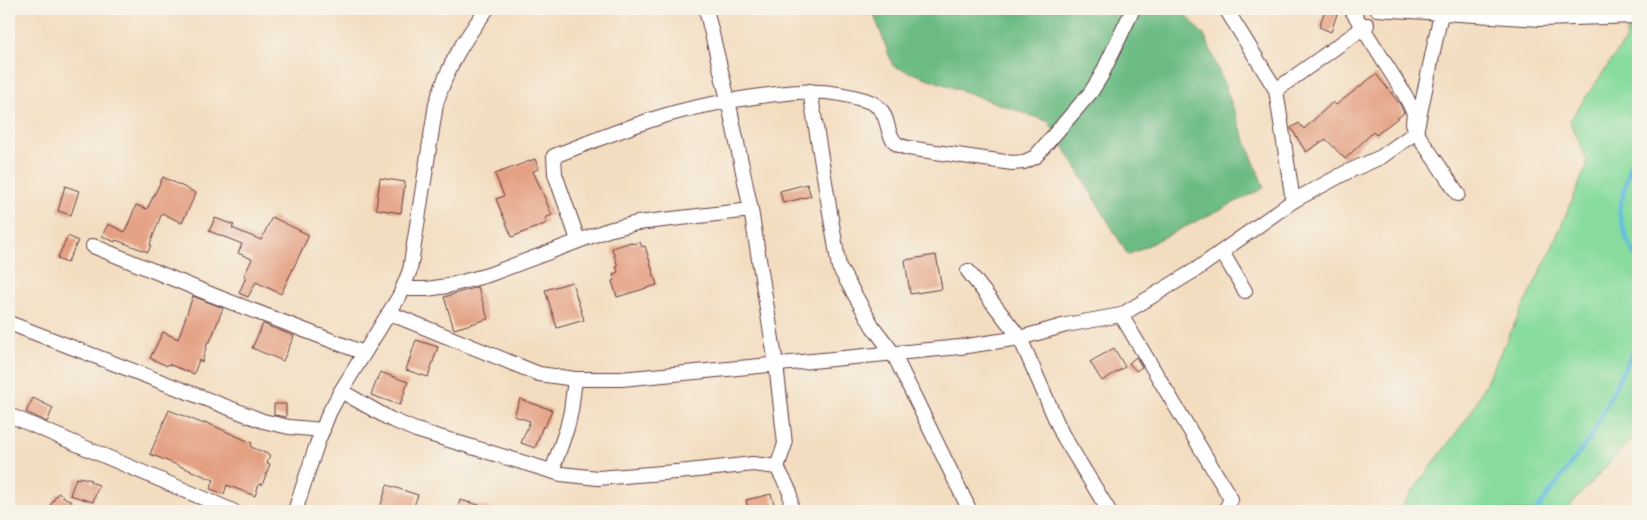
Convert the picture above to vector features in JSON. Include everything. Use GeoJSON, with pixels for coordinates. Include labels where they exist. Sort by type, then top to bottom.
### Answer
{"type":"FeatureCollection","features":[{"type":"Feature","properties":{"kind":"street"},"geometry":{"type":"LineString","coordinates":[[295,511],[323,430],[341,391],[403,289],[410,270],[436,104],[441,87],[457,51],[487,9]]}},
{"type":"Feature","properties":{"kind":"street"},"geometry":{"type":"LineString","coordinates":[[706,9],[728,100],[751,210],[776,364],[784,444],[777,467],[790,492],[791,511]]}},
{"type":"Feature","properties":{"kind":"street"},"geometry":{"type":"LineString","coordinates":[[578,240],[555,174],[554,156],[657,118],[728,100],[798,91],[822,91],[843,94],[868,101],[881,109],[886,117],[892,138],[898,145],[1012,163],[1024,162],[1035,157],[1091,92],[1101,76],[1132,9]]}},
{"type":"Feature","properties":{"kind":"street"},"geometry":{"type":"LineString","coordinates":[[1226,9],[1276,90],[1293,201]]}},
{"type":"Feature","properties":{"kind":"street"},"geometry":{"type":"LineString","coordinates":[[1351,9],[1365,27],[1414,112],[1413,123],[1416,132],[1458,194]]}},
{"type":"Feature","properties":{"kind":"street"},"geometry":{"type":"LineString","coordinates":[[1377,9],[1442,11],[1542,19],[1638,16]]}},
{"type":"Feature","properties":{"kind":"street"},"geometry":{"type":"LineString","coordinates":[[1442,11],[1457,9]]}},
{"type":"Feature","properties":{"kind":"street"},"geometry":{"type":"LineString","coordinates":[[389,313],[538,374],[575,380],[621,378],[960,347],[1020,338],[1066,325],[1121,315],[1222,252],[1293,201],[1347,172],[1381,157],[1416,132],[1442,11]]}},
{"type":"Feature","properties":{"kind":"street"},"geometry":{"type":"LineString","coordinates":[[1276,90],[1365,27]]}},
{"type":"Feature","properties":{"kind":"street"},"geometry":{"type":"LineString","coordinates":[[810,91],[839,267],[873,328],[893,353],[970,511]]}},
{"type":"Feature","properties":{"kind":"street"},"geometry":{"type":"LineString","coordinates":[[403,289],[428,289],[488,275],[578,240],[637,223],[751,210]]}},
{"type":"Feature","properties":{"kind":"street"},"geometry":{"type":"LineString","coordinates":[[93,246],[215,296],[364,353]]}},
{"type":"Feature","properties":{"kind":"street"},"geometry":{"type":"LineString","coordinates":[[1222,252],[1245,291]]}},
{"type":"Feature","properties":{"kind":"street"},"geometry":{"type":"LineString","coordinates":[[968,271],[1020,338],[1062,434],[1109,511]]}},
{"type":"Feature","properties":{"kind":"street"},"geometry":{"type":"LineString","coordinates":[[1121,315],[1231,499],[1226,511]]}},
{"type":"Feature","properties":{"kind":"street"},"geometry":{"type":"LineString","coordinates":[[9,323],[263,421],[289,427],[323,430]]}},
{"type":"Feature","properties":{"kind":"street"},"geometry":{"type":"LineString","coordinates":[[552,472],[567,428],[575,380]]}},
{"type":"Feature","properties":{"kind":"street"},"geometry":{"type":"LineString","coordinates":[[341,391],[390,419],[416,430],[552,472],[580,477],[598,478],[688,472],[753,464],[777,467]]}},
{"type":"Feature","properties":{"kind":"street"},"geometry":{"type":"LineString","coordinates":[[9,415],[233,511]]}},
{"type":"Feature","properties":{"kind":"green space"},"geometry":{"type":"Polygon","coordinates":[[[872,9],[1181,9],[1206,38],[1264,188],[1128,255],[1049,122],[893,66],[872,9]]]}},
{"type":"Feature","properties":{"kind":"green space"},"geometry":{"type":"Polygon","coordinates":[[[1634,9],[1638,9],[1638,431],[1565,511],[1398,511],[1471,413],[1551,250],[1588,163],[1570,120],[1625,41],[1634,9]]]}},
{"type":"Feature","properties":{"kind":"building"},"geometry":{"type":"Polygon","coordinates":[[[1325,10],[1337,14],[1331,32],[1319,27],[1325,10]]]}},
{"type":"Feature","properties":{"kind":"building"},"geometry":{"type":"Polygon","coordinates":[[[1376,74],[1400,104],[1404,113],[1376,135],[1373,132],[1345,159],[1326,139],[1306,152],[1291,128],[1299,123],[1304,129],[1333,102],[1336,105],[1376,74]]]}},
{"type":"Feature","properties":{"kind":"building"},"geometry":{"type":"Polygon","coordinates":[[[535,159],[539,169],[533,171],[552,215],[545,218],[547,223],[512,237],[496,199],[504,196],[495,174],[535,159]]]}},
{"type":"Feature","properties":{"kind":"building"},"geometry":{"type":"Polygon","coordinates":[[[163,177],[196,193],[182,223],[162,213],[148,252],[102,236],[108,224],[125,232],[136,205],[147,209],[163,177]]]}},
{"type":"Feature","properties":{"kind":"building"},"geometry":{"type":"Polygon","coordinates":[[[380,178],[405,182],[401,213],[376,209],[380,178]]]}},
{"type":"Feature","properties":{"kind":"building"},"geometry":{"type":"Polygon","coordinates":[[[807,184],[811,196],[783,203],[780,191],[807,184]]]}},
{"type":"Feature","properties":{"kind":"building"},"geometry":{"type":"Polygon","coordinates":[[[65,186],[79,191],[71,215],[58,211],[65,186]]]}},
{"type":"Feature","properties":{"kind":"building"},"geometry":{"type":"Polygon","coordinates":[[[272,217],[309,235],[281,294],[256,282],[248,297],[239,293],[252,259],[238,253],[242,244],[209,231],[215,218],[234,225],[232,228],[261,240],[272,217]]]}},
{"type":"Feature","properties":{"kind":"building"},"geometry":{"type":"Polygon","coordinates":[[[68,236],[78,241],[67,263],[57,259],[68,236]]]}},
{"type":"Feature","properties":{"kind":"building"},"geometry":{"type":"Polygon","coordinates":[[[631,242],[632,244],[640,242],[642,247],[645,246],[657,285],[617,297],[612,281],[615,280],[613,274],[618,272],[616,267],[618,267],[612,248],[631,242]]]}},
{"type":"Feature","properties":{"kind":"building"},"geometry":{"type":"Polygon","coordinates":[[[936,255],[942,289],[910,294],[905,260],[936,255]]]}},
{"type":"Feature","properties":{"kind":"building"},"geometry":{"type":"Polygon","coordinates":[[[572,282],[584,320],[557,328],[545,290],[572,282]]]}},
{"type":"Feature","properties":{"kind":"building"},"geometry":{"type":"Polygon","coordinates":[[[478,287],[488,319],[454,329],[444,297],[478,287]]]}},
{"type":"Feature","properties":{"kind":"building"},"geometry":{"type":"Polygon","coordinates":[[[193,296],[223,308],[210,342],[208,341],[202,362],[199,360],[194,374],[168,364],[167,366],[150,358],[163,332],[178,339],[193,296]]]}},
{"type":"Feature","properties":{"kind":"building"},"geometry":{"type":"Polygon","coordinates":[[[263,324],[294,336],[283,361],[252,348],[263,324]]]}},
{"type":"Feature","properties":{"kind":"building"},"geometry":{"type":"Polygon","coordinates":[[[416,340],[438,347],[428,377],[406,370],[416,340]]]}},
{"type":"Feature","properties":{"kind":"building"},"geometry":{"type":"Polygon","coordinates":[[[1114,348],[1125,367],[1102,381],[1090,362],[1114,348]]]}},
{"type":"Feature","properties":{"kind":"building"},"geometry":{"type":"Polygon","coordinates":[[[1136,357],[1142,367],[1136,371],[1129,363],[1136,357]]]}},
{"type":"Feature","properties":{"kind":"building"},"geometry":{"type":"Polygon","coordinates":[[[380,372],[408,382],[400,405],[371,395],[380,372]]]}},
{"type":"Feature","properties":{"kind":"building"},"geometry":{"type":"Polygon","coordinates":[[[33,398],[53,408],[47,422],[26,412],[33,398]]]}},
{"type":"Feature","properties":{"kind":"building"},"geometry":{"type":"Polygon","coordinates":[[[520,399],[552,410],[545,427],[543,426],[535,448],[521,443],[530,421],[514,416],[520,399]]]}},
{"type":"Feature","properties":{"kind":"building"},"geometry":{"type":"Polygon","coordinates":[[[274,404],[286,404],[286,417],[274,415],[274,404]]]}},
{"type":"Feature","properties":{"kind":"building"},"geometry":{"type":"Polygon","coordinates":[[[169,410],[204,424],[205,422],[252,443],[251,447],[270,455],[267,463],[270,464],[262,485],[259,484],[255,496],[227,485],[224,494],[210,489],[214,480],[150,454],[169,410]]]}},
{"type":"Feature","properties":{"kind":"building"},"geometry":{"type":"Polygon","coordinates":[[[80,477],[91,480],[90,482],[99,485],[93,502],[70,495],[76,478],[79,479],[80,477]]]}},
{"type":"Feature","properties":{"kind":"building"},"geometry":{"type":"Polygon","coordinates":[[[387,485],[418,495],[412,511],[391,511],[380,508],[387,485]]]}},
{"type":"Feature","properties":{"kind":"building"},"geometry":{"type":"Polygon","coordinates":[[[58,493],[72,502],[66,511],[58,511],[50,506],[58,493]]]}},
{"type":"Feature","properties":{"kind":"building"},"geometry":{"type":"Polygon","coordinates":[[[771,494],[776,511],[749,511],[746,500],[771,494]]]}},
{"type":"Feature","properties":{"kind":"building"},"geometry":{"type":"Polygon","coordinates":[[[460,500],[490,508],[490,511],[457,511],[460,500]]]}},
{"type":"Feature","properties":{"kind":"waterway"},"geometry":{"type":"LineString","coordinates":[[1638,134],[1619,211],[1627,240],[1638,259]]}},
{"type":"Feature","properties":{"kind":"waterway"},"geometry":{"type":"LineString","coordinates":[[1536,511],[1591,437],[1638,340]]}}]}
